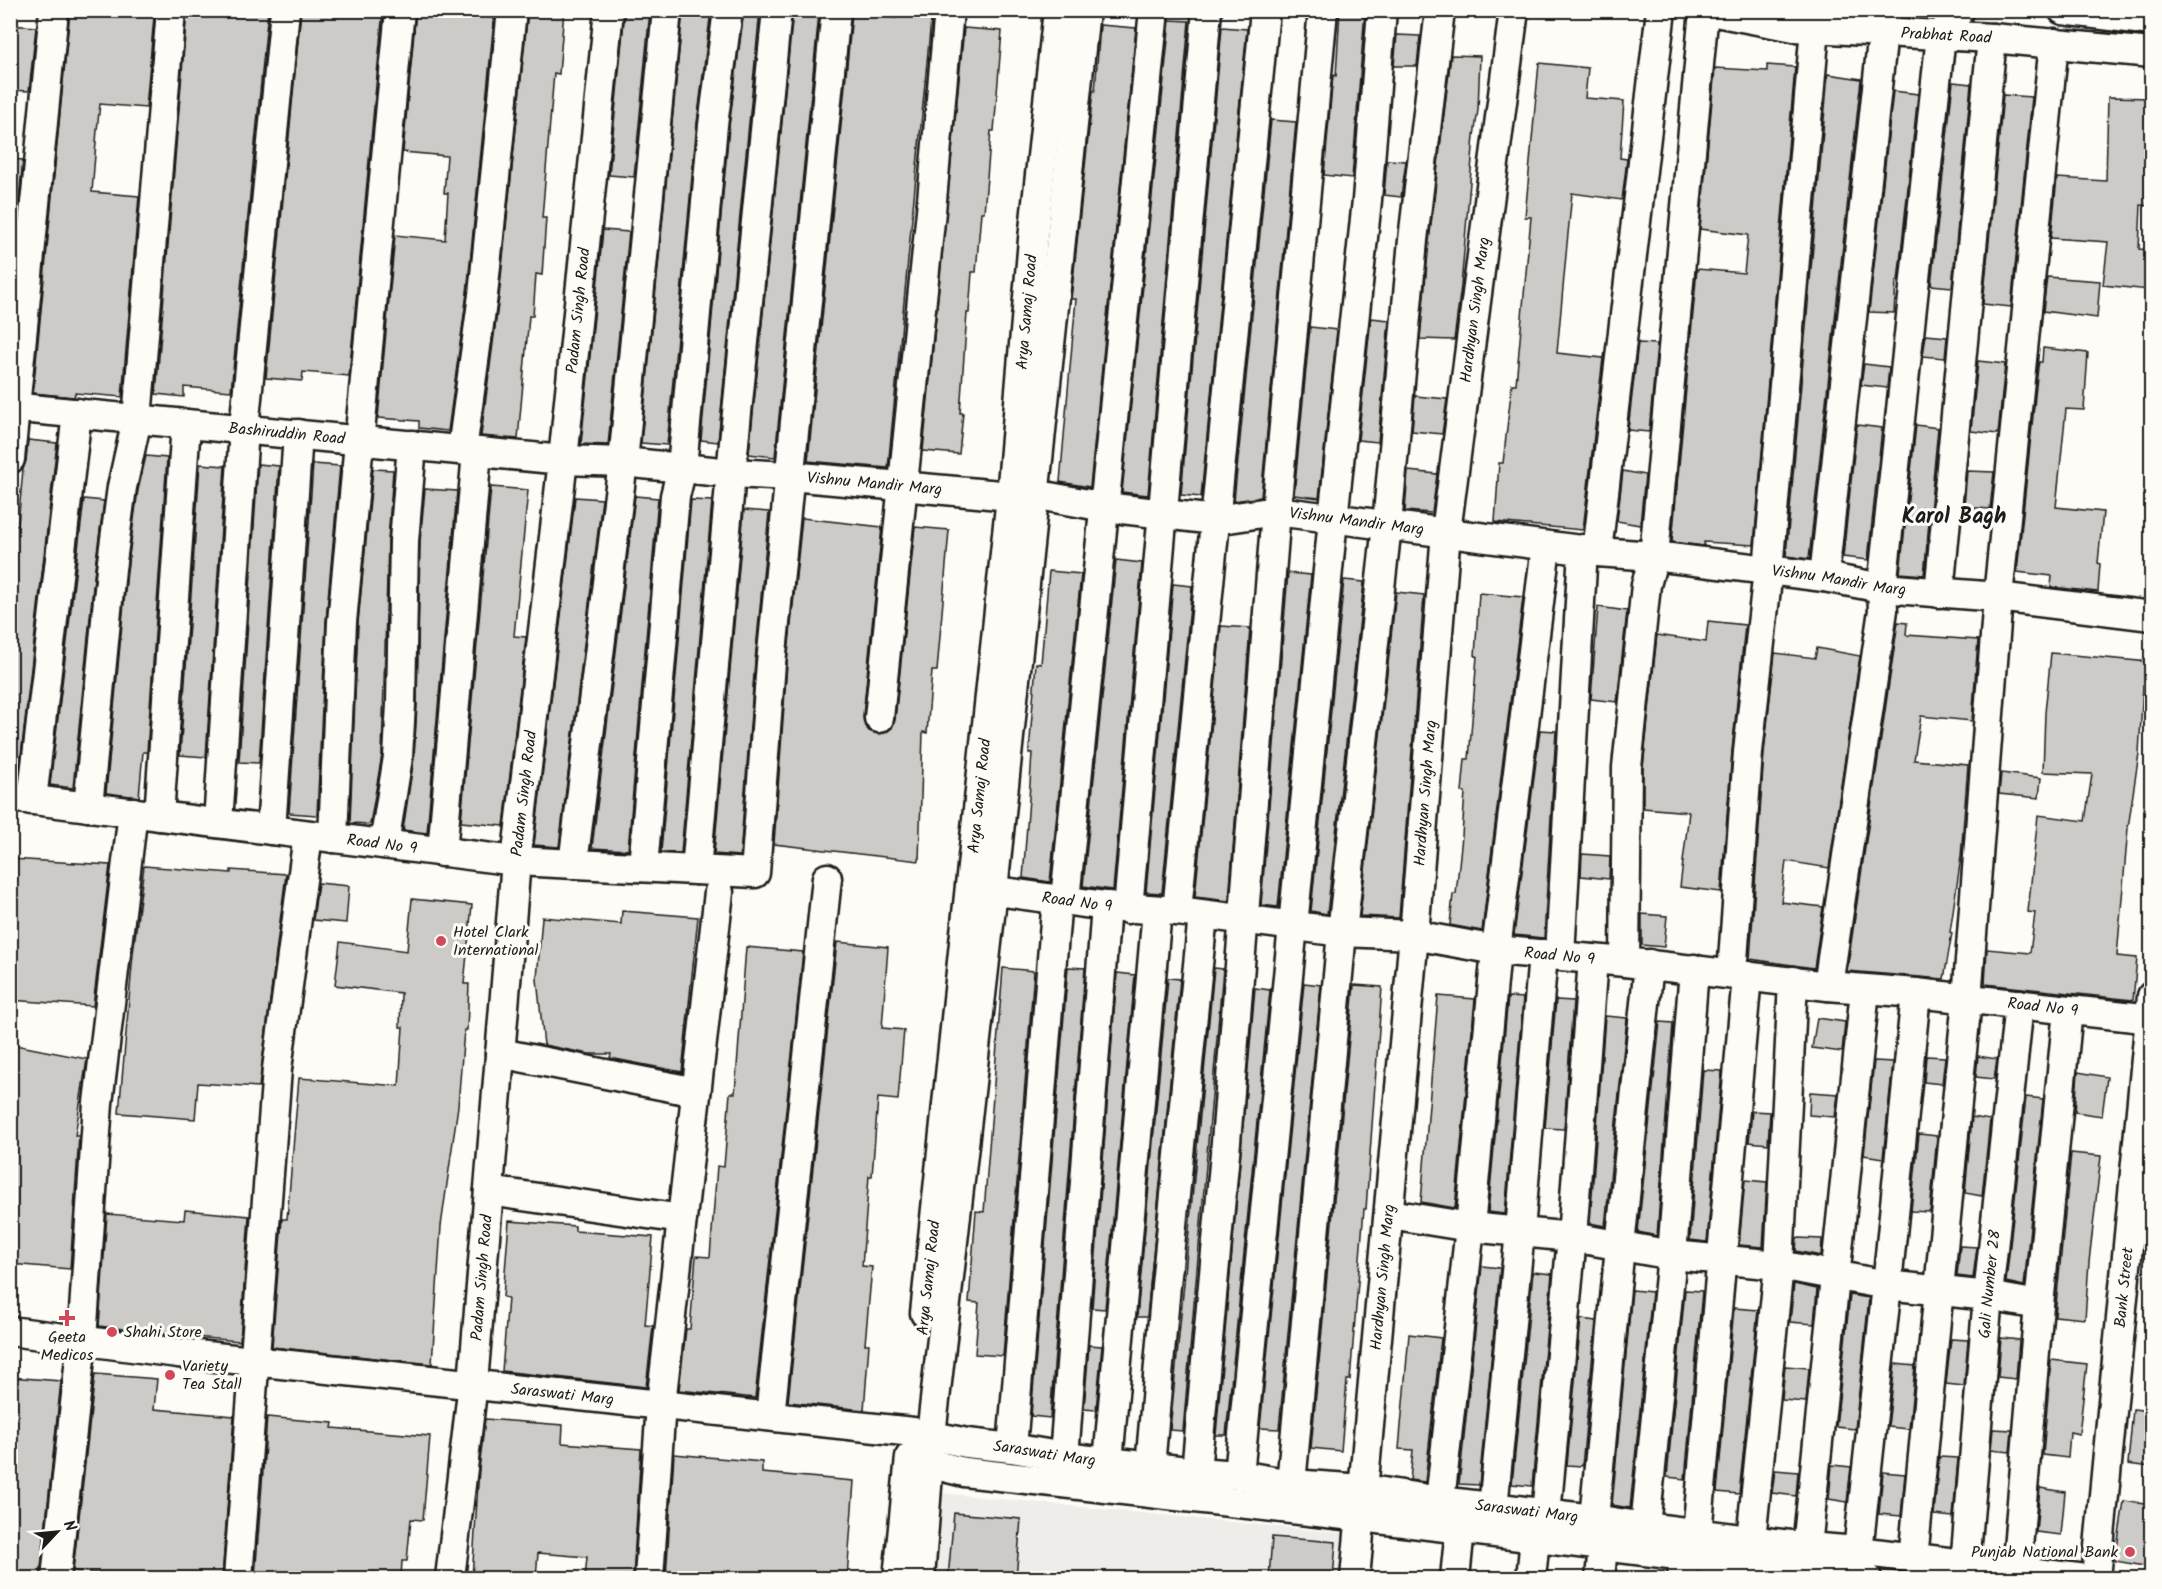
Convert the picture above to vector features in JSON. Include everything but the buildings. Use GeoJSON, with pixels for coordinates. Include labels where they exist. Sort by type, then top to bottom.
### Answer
{"type":"FeatureCollection","features":[{"type":"Feature","properties":{"kind":"street"},"geometry":{"type":"LineString","coordinates":[[10,459],[13,407],[54,10]]}},
{"type":"Feature","properties":{"kind":"street"},"geometry":{"type":"LineString","coordinates":[[88,807],[111,569],[122,487],[137,419],[171,10]]}},
{"type":"Feature","properties":{"kind":"street"},"geometry":{"type":"LineString","coordinates":[[218,823],[244,429],[285,10]]}},
{"type":"Feature","properties":{"kind":"street"},"geometry":{"type":"LineString","coordinates":[[238,1578],[277,1069],[321,837],[400,10]]}},
{"type":"Feature","properties":{"kind":"street"},"geometry":{"type":"LineString","coordinates":[[442,852],[469,451],[512,10]]}},
{"type":"Feature","properties":{"kind":"street","name":"Padam Singh Road"},"geometry":{"type":"LineString","coordinates":[[450,1578],[473,1383],[516,861],[563,460],[609,10]]}},
{"type":"Feature","properties":{"kind":"street"},"geometry":{"type":"LineString","coordinates":[[573,864],[623,462],[667,10]]}},
{"type":"Feature","properties":{"kind":"street"},"geometry":{"type":"LineString","coordinates":[[643,867],[675,496],[682,468],[713,125],[728,10]]}},
{"type":"Feature","properties":{"kind":"street"},"geometry":{"type":"LineString","coordinates":[[696,870],[731,473],[777,10]]}},
{"type":"Feature","properties":{"kind":"street"},"geometry":{"type":"LineString","coordinates":[[790,476],[836,10]]}},
{"type":"Feature","properties":{"kind":"street"},"geometry":{"type":"LineString","coordinates":[[879,718],[949,10]]}},
{"type":"Feature","properties":{"kind":"street","name":"Arya Samaj Road"},"geometry":{"type":"LineString","coordinates":[[898,1578],[921,1447],[1022,495],[1033,239],[1058,10]]}},
{"type":"Feature","properties":{"kind":"street"},"geometry":{"type":"LineString","coordinates":[[1022,495],[1085,10]]}},
{"type":"Feature","properties":{"kind":"street"},"geometry":{"type":"LineString","coordinates":[[1012,1448],[1061,899],[1105,507],[1154,10]]}},
{"type":"Feature","properties":{"kind":"street"},"geometry":{"type":"LineString","coordinates":[[1064,1457],[1117,907],[1164,513],[1208,10]]}},
{"type":"Feature","properties":{"kind":"street"},"geometry":{"type":"LineString","coordinates":[[1108,1462],[1179,912],[1265,10]]}},
{"type":"Feature","properties":{"kind":"street"},"geometry":{"type":"LineString","coordinates":[[1196,1472],[1226,1142],[1276,511],[1323,10]]}},
{"type":"Feature","properties":{"kind":"street"},"geometry":{"type":"LineString","coordinates":[[1239,1475],[1333,519],[1368,201],[1383,10]]}},
{"type":"Feature","properties":{"kind":"street"},"geometry":{"type":"LineString","coordinates":[[1291,1484],[1341,932],[1387,525],[1413,240],[1440,10]]}},
{"type":"Feature","properties":{"kind":"street","name":"Hardhyan Singh Marg"},"geometry":{"type":"LineString","coordinates":[[1355,1578],[1390,1214],[1446,532],[1514,10]]}},
{"type":"Feature","properties":{"kind":"street"},"geometry":{"type":"LineString","coordinates":[[1493,1508],[1520,1231],[1552,955],[1590,550],[1661,10]]}},
{"type":"Feature","properties":{"kind":"street"},"geometry":{"type":"LineString","coordinates":[[1594,1519],[1620,1246],[1637,963],[1628,767],[1646,585],[1654,556],[1705,10]]}},
{"type":"Feature","properties":{"kind":"street","name":"Prabhat Road"},"geometry":{"type":"LineString","coordinates":[[1705,10],[1794,27],[1815,28],[1885,21],[1941,35],[2151,53]]}},
{"type":"Feature","properties":{"kind":"street"},"geometry":{"type":"LineString","coordinates":[[1828,986],[1883,610],[1881,588],[1941,35],[1960,10]]}},
{"type":"Feature","properties":{"kind":"street"},"geometry":{"type":"LineString","coordinates":[[2063,10],[2151,21]]}},
{"type":"Feature","properties":{"kind":"street"},"geometry":{"type":"LineString","coordinates":[[1824,577],[1885,21]]}},
{"type":"Feature","properties":{"kind":"street"},"geometry":{"type":"LineString","coordinates":[[1687,1556],[1722,1260],[1740,975],[1748,752],[1768,570],[1815,28]]}},
{"type":"Feature","properties":{"kind":"street"},"geometry":{"type":"LineString","coordinates":[[1939,593],[1992,38]]}},
{"type":"Feature","properties":{"kind":"street"},"geometry":{"type":"LineString","coordinates":[[1913,1559],[1967,999],[1998,597],[2054,43]]}},
{"type":"Feature","properties":{"kind":"street","name":"Bashiruddin Road"},"geometry":{"type":"LineString","coordinates":[[13,407],[563,460]]}},
{"type":"Feature","properties":{"kind":"street"},"geometry":{"type":"LineString","coordinates":[[21,798],[77,413]]}},
{"type":"Feature","properties":{"kind":"street"},"geometry":{"type":"LineString","coordinates":[[56,1578],[82,1340],[98,1103],[146,814],[186,424]]}},
{"type":"Feature","properties":{"kind":"street"},"geometry":{"type":"LineString","coordinates":[[271,830],[298,435]]}},
{"type":"Feature","properties":{"kind":"street"},"geometry":{"type":"LineString","coordinates":[[384,844],[399,736],[404,541],[412,445]]}},
{"type":"Feature","properties":{"kind":"street","name":"Vishnu Mandir Marg"},"geometry":{"type":"LineString","coordinates":[[563,460],[623,462],[903,488],[1022,495],[1215,520],[1276,511],[1546,546],[1654,556],[1824,577],[1881,588],[1998,597],[2151,616]]}},
{"type":"Feature","properties":{"kind":"street","name":"Road No 9"},"geometry":{"type":"LineString","coordinates":[[21,798],[516,861],[755,873],[771,663],[790,476]]}},
{"type":"Feature","properties":{"kind":"street"},"geometry":{"type":"LineString","coordinates":[[1440,1501],[1470,1227],[1496,950],[1546,546]]}},
{"type":"Feature","properties":{"kind":"street"},"geometry":{"type":"LineString","coordinates":[[770,1416],[827,878]]}},
{"type":"Feature","properties":{"kind":"street","name":"Road No 9"},"geometry":{"type":"LineString","coordinates":[[981,889],[1341,932],[1414,935],[1496,950],[1694,969],[1865,990],[1916,993],[2068,1010],[2151,1011]]}},
{"type":"Feature","properties":{"kind":"street"},"geometry":{"type":"LineString","coordinates":[[649,1578],[661,1404],[719,892]]}},
{"type":"Feature","properties":{"kind":"street"},"geometry":{"type":"LineString","coordinates":[[1150,1467],[1166,1285],[1179,912]]}},
{"type":"Feature","properties":{"kind":"street"},"geometry":{"type":"LineString","coordinates":[[1531,1578],[1540,1526],[1572,1236],[1593,959]]}},
{"type":"Feature","properties":{"kind":"street"},"geometry":{"type":"LineString","coordinates":[[1645,1527],[1672,1255],[1694,969]]}},
{"type":"Feature","properties":{"kind":"street"},"geometry":{"type":"LineString","coordinates":[[1751,1540],[1779,1265],[1793,981]]}},
{"type":"Feature","properties":{"kind":"street"},"geometry":{"type":"LineString","coordinates":[[1807,1547],[1865,990]]}},
{"type":"Feature","properties":{"kind":"street"},"geometry":{"type":"LineString","coordinates":[[1858,1551],[1916,993]]}},
{"type":"Feature","properties":{"kind":"street","name":"Gali Number 28"},"geometry":{"type":"LineString","coordinates":[[1965,1565],[1988,1296],[2019,1004]]}},
{"type":"Feature","properties":{"kind":"street"},"geometry":{"type":"LineString","coordinates":[[2016,1571],[2068,1010]]}},
{"type":"Feature","properties":{"kind":"street","name":"Bank Street"},"geometry":{"type":"LineString","coordinates":[[2096,1578],[2151,1011]]}},
{"type":"Feature","properties":{"kind":"street"},"geometry":{"type":"LineString","coordinates":[[500,1053],[696,1092]]}},
{"type":"Feature","properties":{"kind":"street"},"geometry":{"type":"LineString","coordinates":[[489,1191],[682,1219]]}},
{"type":"Feature","properties":{"kind":"street"},"geometry":{"type":"LineString","coordinates":[[1390,1214],[1470,1227],[1572,1236],[1672,1255],[1779,1265],[1887,1285],[1988,1296],[2039,1305]]}},
{"type":"Feature","properties":{"kind":"street","name":"Saraswati Marg"},"geometry":{"type":"LineString","coordinates":[[10,1331],[255,1361],[770,1416],[921,1447],[967,1443],[1064,1457],[1239,1475],[1291,1484],[1364,1489],[1493,1508],[1603,1547],[1687,1556],[1763,1572],[1867,1578]]}},
{"type":"Feature","properties":{"kind":"street"},"geometry":{"type":"LineString","coordinates":[[920,1578],[921,1447]]}},
{"type":"Feature","properties":{"kind":"street","name":"Saraswati Marg"},"geometry":{"type":"LineString","coordinates":[[921,1447],[964,1472],[1460,1529],[1540,1526],[1594,1519],[1645,1527],[1687,1556],[1751,1540],[2078,1578]]}},
{"type":"Feature","properties":{"kind":"street"},"geometry":{"type":"LineString","coordinates":[[1455,1578],[1460,1529]]}},
{"type":"Feature","properties":{"kind":"street"},"geometry":{"type":"LineString","coordinates":[[1600,1578],[1603,1547]]}},
{"type":"Feature","properties":{"kind":"shaded area"},"geometry":{"type":"Polygon","coordinates":[[[941,1493],[1361,1535],[1357,1578],[934,1578],[941,1493]]]}},
{"type":"Feature","properties":{"kind":"place","name":"Hotel Clark International"},"geometry":{"type":"Point","coordinates":[441,941]}},
{"type":"Feature","properties":{"kind":"place","name":"Geeta Medicos"},"geometry":{"type":"Point","coordinates":[67,1318]}},
{"type":"Feature","properties":{"kind":"place","name":"Shahi Store"},"geometry":{"type":"Point","coordinates":[112,1332]}},
{"type":"Feature","properties":{"kind":"place","name":"Variety Tea Stall"},"geometry":{"type":"Point","coordinates":[170,1375]}},
{"type":"Feature","properties":{"kind":"place","name":"Punjab National Bank"},"geometry":{"type":"Point","coordinates":[2130,1552]}},
{"type":"Feature","properties":{"kind":"district","name":"Karol Bagh"},"geometry":{"type":"Point","coordinates":[1954,517]}}]}
